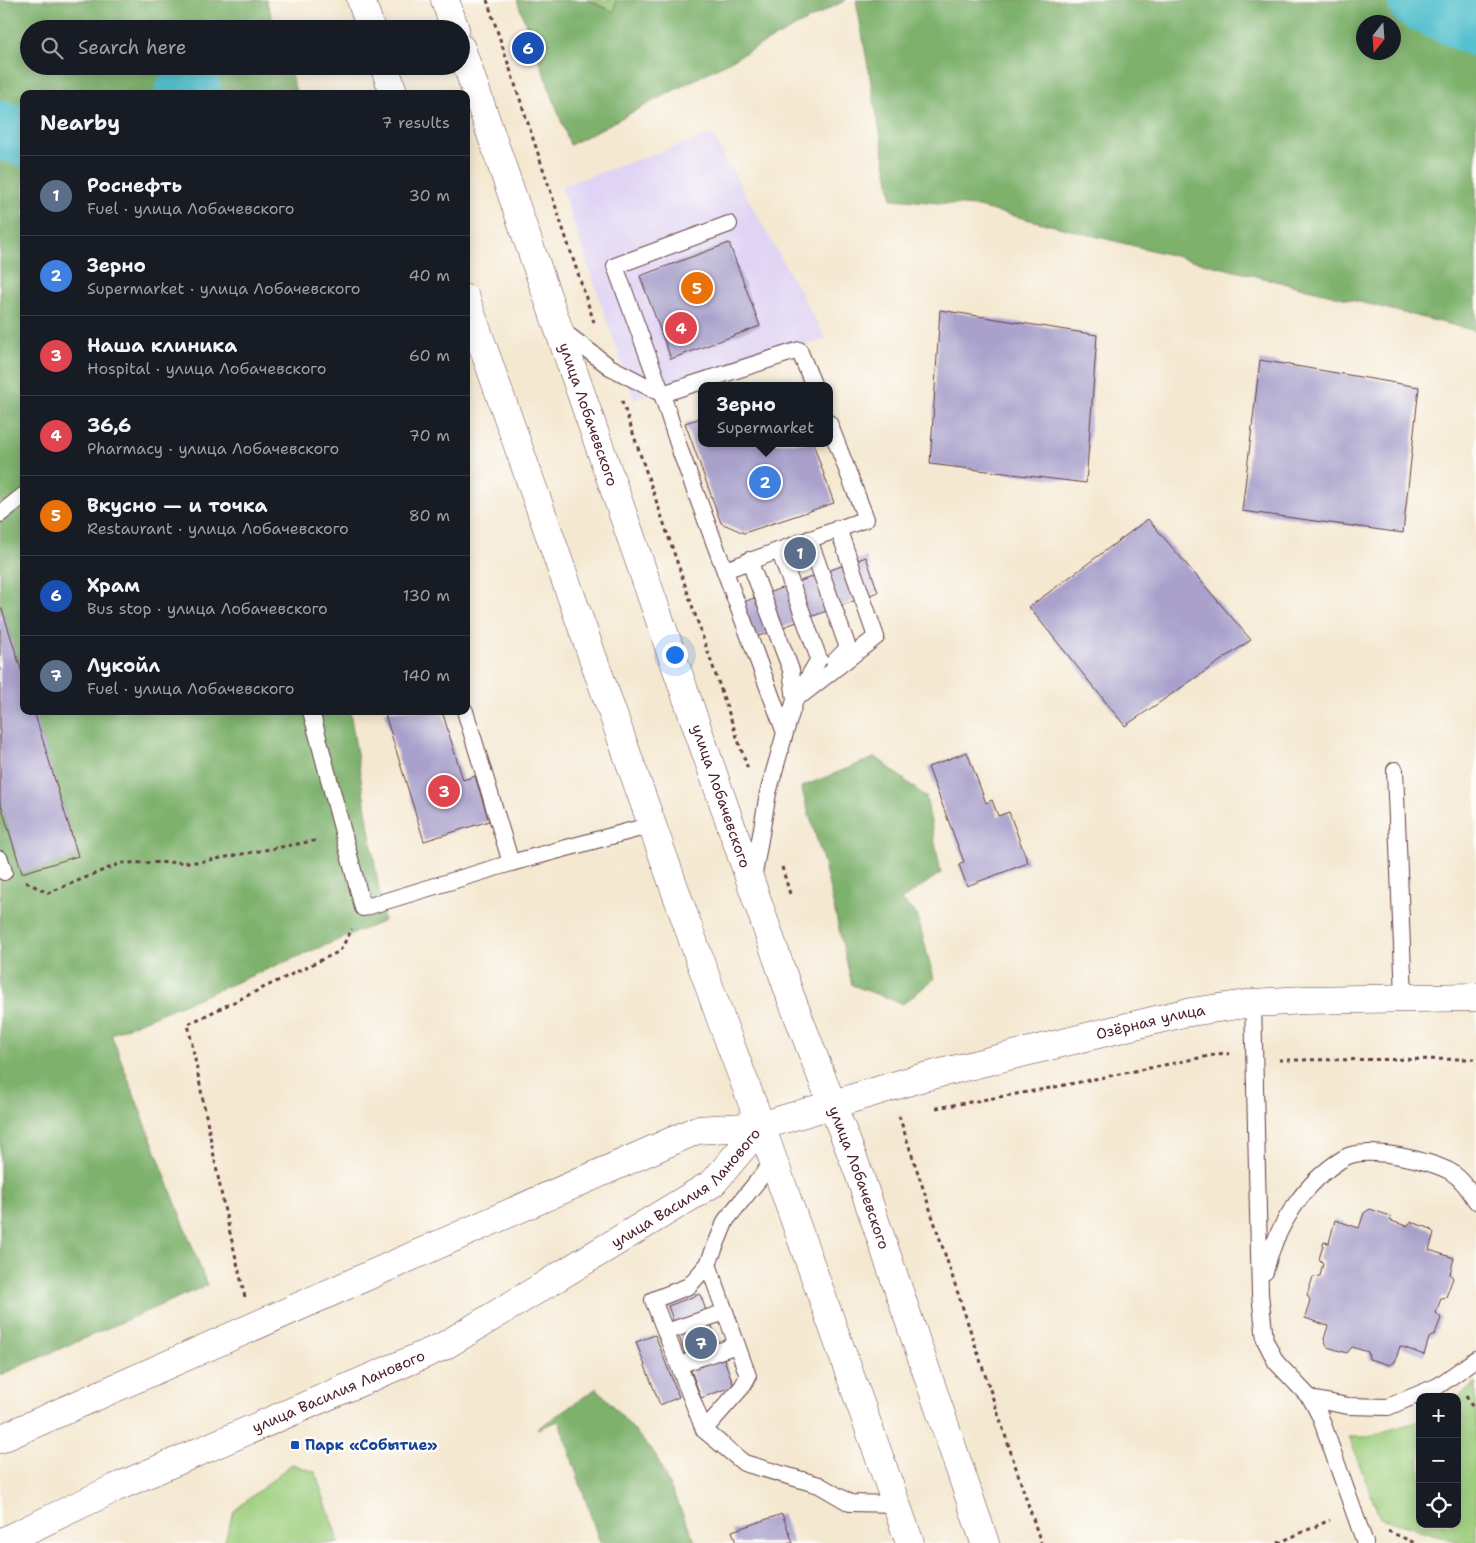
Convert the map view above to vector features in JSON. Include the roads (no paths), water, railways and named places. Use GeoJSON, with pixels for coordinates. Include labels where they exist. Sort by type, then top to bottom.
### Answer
{"type":"FeatureCollection","features":[{"type":"Feature","properties":{"kind":"main road"},"geometry":{"type":"LineString","coordinates":[[361,0],[368,20]]}},
{"type":"Feature","properties":{"kind":"main road"},"geometry":{"type":"LineString","coordinates":[[445,0],[451,20]]}},
{"type":"Feature","properties":{"kind":"main road","name":"улица Лобачевского"},"geometry":{"type":"LineString","coordinates":[[470,74],[790,998],[858,1170],[985,1543]]}},
{"type":"Feature","properties":{"kind":"main road"},"geometry":{"type":"LineString","coordinates":[[387,75],[393,90]]}},
{"type":"Feature","properties":{"kind":"main road"},"geometry":{"type":"LineString","coordinates":[[470,310],[720,1017],[761,1126],[910,1543]]}},
{"type":"Feature","properties":{"kind":"main road","name":"Озёрная улица"},"geometry":{"type":"LineString","coordinates":[[761,1126],[920,1078],[1184,1013],[1253,1003],[1476,997]]}},
{"type":"Feature","properties":{"kind":"main road","name":"улица Василия Ланового"},"geometry":{"type":"LineString","coordinates":[[0,1440],[697,1130],[761,1126]]}},
{"type":"Feature","properties":{"kind":"main road","name":"улица Василия Ланового"},"geometry":{"type":"LineString","coordinates":[[0,1543],[115,1488],[444,1346],[714,1183],[761,1126]]}},
{"type":"Feature","properties":{"kind":"lane"},"geometry":{"type":"LineString","coordinates":[[729,224],[615,266],[662,394],[687,451],[725,570],[785,733]]}},
{"type":"Feature","properties":{"kind":"lane"},"geometry":{"type":"LineString","coordinates":[[557,326],[610,367],[662,394],[698,382]]}},
{"type":"Feature","properties":{"kind":"lane"},"geometry":{"type":"LineString","coordinates":[[699,382],[799,350],[812,382]]}},
{"type":"Feature","properties":{"kind":"lane"},"geometry":{"type":"LineString","coordinates":[[725,570],[866,519],[833,433]]}},
{"type":"Feature","properties":{"kind":"lane"},"geometry":{"type":"LineString","coordinates":[[0,514],[20,498]]}},
{"type":"Feature","properties":{"kind":"lane"},"geometry":{"type":"LineString","coordinates":[[795,700],[876,637],[838,528]]}},
{"type":"Feature","properties":{"kind":"lane"},"geometry":{"type":"LineString","coordinates":[[795,700],[848,648],[809,539]]}},
{"type":"Feature","properties":{"kind":"lane"},"geometry":{"type":"LineString","coordinates":[[752,887],[765,812],[785,733],[795,700],[819,659],[779,550]]}},
{"type":"Feature","properties":{"kind":"lane"},"geometry":{"type":"LineString","coordinates":[[749,560],[791,670],[795,700]]}},
{"type":"Feature","properties":{"kind":"lane"},"geometry":{"type":"LineString","coordinates":[[311,715],[363,908],[652,825]]}},
{"type":"Feature","properties":{"kind":"lane"},"geometry":{"type":"LineString","coordinates":[[466,715],[512,864]]}},
{"type":"Feature","properties":{"kind":"lane"},"geometry":{"type":"LineString","coordinates":[[1396,770],[1404,998]]}},
{"type":"Feature","properties":{"kind":"lane"},"geometry":{"type":"LineString","coordinates":[[1253,1003],[1260,1294],[1264,1340],[1276,1362],[1311,1399],[1320,1416],[1365,1543]]}},
{"type":"Feature","properties":{"kind":"lane"},"geometry":{"type":"LineString","coordinates":[[1260,1294],[1271,1248],[1283,1223],[1311,1186],[1345,1157],[1372,1154],[1401,1155],[1429,1164],[1450,1172],[1461,1180],[1476,1201]]}},
{"type":"Feature","properties":{"kind":"lane"},"geometry":{"type":"LineString","coordinates":[[773,1162],[726,1220],[708,1264],[688,1286],[652,1300],[704,1430],[744,1463],[819,1485],[850,1503],[896,1504]]}},
{"type":"Feature","properties":{"kind":"lane"},"geometry":{"type":"LineString","coordinates":[[704,1430],[742,1387],[748,1376],[708,1264]]}},
{"type":"Feature","properties":{"kind":"lane"},"geometry":{"type":"LineString","coordinates":[[666,1332],[724,1312]]}},
{"type":"Feature","properties":{"kind":"lane"},"geometry":{"type":"LineString","coordinates":[[679,1365],[737,1345]]}},
{"type":"Feature","properties":{"kind":"lane"},"geometry":{"type":"LineString","coordinates":[[1311,1399],[1348,1406],[1388,1407],[1438,1386],[1476,1359]]}},
{"type":"Feature","properties":{"kind":"waterway"},"geometry":{"type":"LineString","coordinates":[[1417,0],[1476,27]]}},
{"type":"Feature","properties":{"kind":"waterway"},"geometry":{"type":"LineString","coordinates":[[0,130],[20,136]]}},
{"type":"Feature","properties":{"kind":"place","name":"Храм"},"geometry":{"type":"Point","coordinates":[528,48]}},
{"type":"Feature","properties":{"kind":"place","name":"Вкусно — и точка"},"geometry":{"type":"Point","coordinates":[697,288]}},
{"type":"Feature","properties":{"kind":"place","name":"36,6"},"geometry":{"type":"Point","coordinates":[681,328]}},
{"type":"Feature","properties":{"kind":"place","name":"Зерно"},"geometry":{"type":"Point","coordinates":[765,482]}},
{"type":"Feature","properties":{"kind":"place","name":"Роснефть"},"geometry":{"type":"Point","coordinates":[800,553]}},
{"type":"Feature","properties":{"kind":"place","name":"Наша клиника"},"geometry":{"type":"Point","coordinates":[444,791]}},
{"type":"Feature","properties":{"kind":"place","name":"Лукойл"},"geometry":{"type":"Point","coordinates":[701,1343]}},
{"type":"Feature","properties":{"kind":"place","name":"Парк «Событие»"},"geometry":{"type":"Point","coordinates":[295,1445]}}]}
